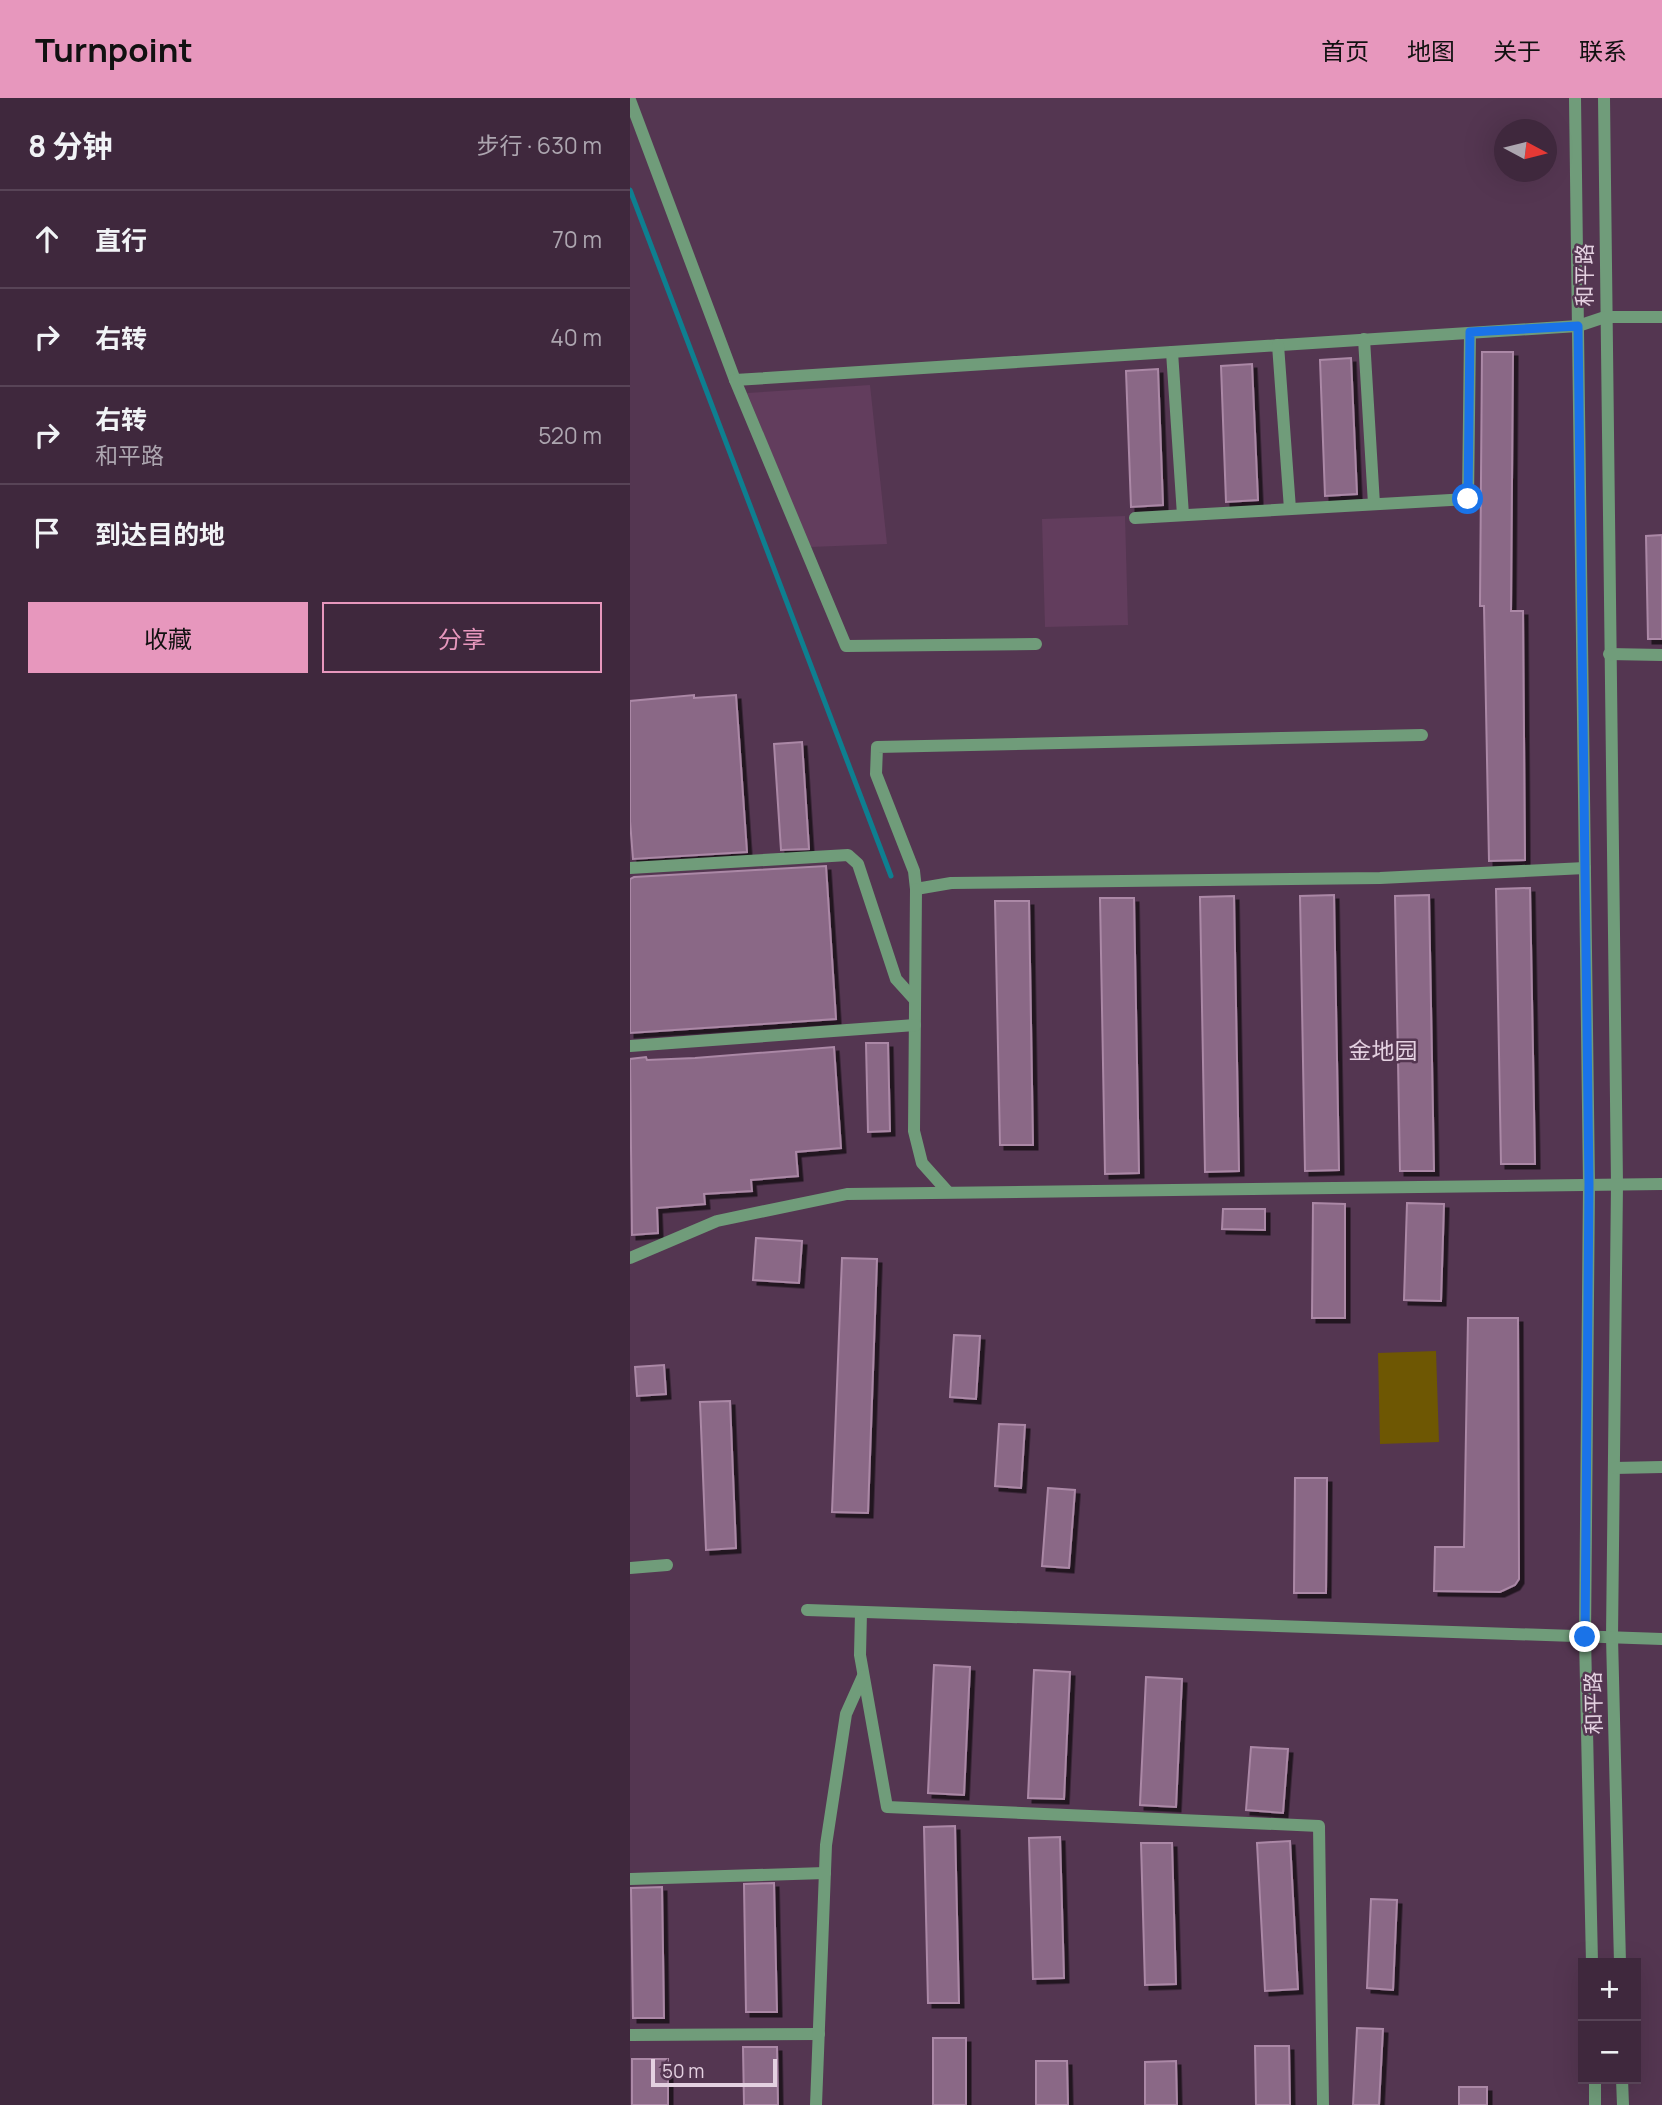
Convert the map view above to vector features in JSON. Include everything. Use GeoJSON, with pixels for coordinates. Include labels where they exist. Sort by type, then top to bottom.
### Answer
{"type":"FeatureCollection","features":[{"type":"Feature","properties":{"kind":"street","name":"和平路"},"geometry":{"type":"LineString","coordinates":[[1575,98],[1589,1184],[1585,1637],[1592,1958]]}},
{"type":"Feature","properties":{"kind":"street","name":"和平路"},"geometry":{"type":"LineString","coordinates":[[1604,98],[1616,1184],[1612,1637],[1620,1958]]}},
{"type":"Feature","properties":{"kind":"street"},"geometry":{"type":"LineString","coordinates":[[630,100],[735,380],[846,646],[1036,644]]}},
{"type":"Feature","properties":{"kind":"street"},"geometry":{"type":"LineString","coordinates":[[735,380],[1578,326],[1605,317],[1662,317]]}},
{"type":"Feature","properties":{"kind":"street"},"geometry":{"type":"LineString","coordinates":[[1135,518],[1468,499],[1470,332]]}},
{"type":"Feature","properties":{"kind":"street"},"geometry":{"type":"LineString","coordinates":[[1364,339],[1374,504]]}},
{"type":"Feature","properties":{"kind":"street"},"geometry":{"type":"LineString","coordinates":[[1278,345],[1290,509]]}},
{"type":"Feature","properties":{"kind":"street"},"geometry":{"type":"LineString","coordinates":[[1172,352],[1183,515]]}},
{"type":"Feature","properties":{"kind":"street"},"geometry":{"type":"LineString","coordinates":[[1609,654],[1662,655]]}},
{"type":"Feature","properties":{"kind":"street"},"geometry":{"type":"LineString","coordinates":[[948,1192],[922,1163],[914,1131],[916,889],[914,871],[876,774],[877,747],[1422,735]]}},
{"type":"Feature","properties":{"kind":"street"},"geometry":{"type":"LineString","coordinates":[[630,868],[848,855],[858,864],[897,979],[915,1000]]}},
{"type":"Feature","properties":{"kind":"street"},"geometry":{"type":"LineString","coordinates":[[916,889],[951,883],[1380,878],[1585,868]]}},
{"type":"Feature","properties":{"kind":"street"},"geometry":{"type":"LineString","coordinates":[[630,1046],[915,1025]]}},
{"type":"Feature","properties":{"kind":"street"},"geometry":{"type":"LineString","coordinates":[[630,1258],[717,1222],[847,1194],[1662,1184]]}},
{"type":"Feature","properties":{"kind":"street"},"geometry":{"type":"LineString","coordinates":[[1614,1468],[1662,1467]]}},
{"type":"Feature","properties":{"kind":"street"},"geometry":{"type":"LineString","coordinates":[[630,1568],[667,1565]]}},
{"type":"Feature","properties":{"kind":"street"},"geometry":{"type":"LineString","coordinates":[[807,1610],[1662,1639]]}},
{"type":"Feature","properties":{"kind":"street"},"geometry":{"type":"LineString","coordinates":[[861,1612],[860,1655],[887,1807],[1319,1826],[1323,2105]]}},
{"type":"Feature","properties":{"kind":"street"},"geometry":{"type":"LineString","coordinates":[[816,2105],[826,1845],[846,1714],[864,1676]]}},
{"type":"Feature","properties":{"kind":"street"},"geometry":{"type":"LineString","coordinates":[[630,1879],[825,1872]]}},
{"type":"Feature","properties":{"kind":"street"},"geometry":{"type":"LineString","coordinates":[[630,2035],[819,2034]]}},
{"type":"Feature","properties":{"kind":"street"},"geometry":{"type":"LineString","coordinates":[[1595,2084],[1595,2105]]}},
{"type":"Feature","properties":{"kind":"street"},"geometry":{"type":"LineString","coordinates":[[1622,2084],[1623,2105]]}},
{"type":"Feature","properties":{"kind":"shaded area"},"geometry":{"type":"Polygon","coordinates":[[[870,385],[887,544],[810,547],[747,393],[870,385]]]}},
{"type":"Feature","properties":{"kind":"shaded area"},"geometry":{"type":"Polygon","coordinates":[[[1125,516],[1128,625],[1045,627],[1042,519],[1125,516]]]}},
{"type":"Feature","properties":{"kind":"shaded area"},"geometry":{"type":"Polygon","coordinates":[[[1436,1351],[1439,1442],[1380,1444],[1378,1353],[1436,1351]]]}},
{"type":"Feature","properties":{"kind":"building"},"geometry":{"type":"Polygon","coordinates":[[[1482,352],[1513,352],[1511,611],[1523,611],[1525,860],[1489,861],[1484,606],[1480,606],[1482,352]]]}},
{"type":"Feature","properties":{"kind":"building"},"geometry":{"type":"Polygon","coordinates":[[[1351,358],[1357,494],[1325,496],[1320,360],[1351,358]]]}},
{"type":"Feature","properties":{"kind":"building"},"geometry":{"type":"Polygon","coordinates":[[[1252,364],[1258,500],[1226,502],[1221,366],[1252,364]]]}},
{"type":"Feature","properties":{"kind":"building"},"geometry":{"type":"Polygon","coordinates":[[[1158,369],[1163,505],[1131,507],[1126,371],[1158,369]]]}},
{"type":"Feature","properties":{"kind":"building"},"geometry":{"type":"Polygon","coordinates":[[[1662,535],[1662,639],[1648,639],[1646,536],[1662,535]]]}},
{"type":"Feature","properties":{"kind":"building"},"geometry":{"type":"Polygon","coordinates":[[[694,695],[694,698],[736,695],[747,852],[633,859],[630,821],[630,701],[694,695]]]}},
{"type":"Feature","properties":{"kind":"building"},"geometry":{"type":"Polygon","coordinates":[[[802,742],[809,849],[781,850],[774,744],[802,742]]]}},
{"type":"Feature","properties":{"kind":"building"},"geometry":{"type":"Polygon","coordinates":[[[826,866],[836,1019],[630,1033],[630,879],[826,866]]]}},
{"type":"Feature","properties":{"kind":"building"},"geometry":{"type":"Polygon","coordinates":[[[1530,888],[1535,1164],[1501,1164],[1496,889],[1530,888]]]}},
{"type":"Feature","properties":{"kind":"building"},"geometry":{"type":"Polygon","coordinates":[[[1334,895],[1339,1170],[1305,1171],[1300,896],[1334,895]]]}},
{"type":"Feature","properties":{"kind":"building"},"geometry":{"type":"Polygon","coordinates":[[[1429,895],[1434,1171],[1400,1171],[1395,896],[1429,895]]]}},
{"type":"Feature","properties":{"kind":"building"},"geometry":{"type":"Polygon","coordinates":[[[1234,896],[1239,1171],[1205,1172],[1200,897],[1234,896]]]}},
{"type":"Feature","properties":{"kind":"building"},"geometry":{"type":"Polygon","coordinates":[[[1100,898],[1134,898],[1139,1173],[1105,1174],[1100,898]]]}},
{"type":"Feature","properties":{"kind":"building"},"geometry":{"type":"Polygon","coordinates":[[[995,901],[1029,901],[1033,1145],[1000,1145],[995,901]]]}},
{"type":"Feature","properties":{"kind":"building"},"geometry":{"type":"Polygon","coordinates":[[[866,1043],[888,1043],[890,1131],[868,1132],[866,1043]]]}},
{"type":"Feature","properties":{"kind":"building"},"geometry":{"type":"Polygon","coordinates":[[[834,1047],[841,1148],[796,1152],[798,1176],[751,1180],[752,1191],[704,1194],[705,1204],[657,1208],[658,1233],[632,1235],[630,1059],[695,1058],[834,1047]]]}},
{"type":"Feature","properties":{"kind":"building"},"geometry":{"type":"Polygon","coordinates":[[[1313,1203],[1345,1204],[1345,1318],[1312,1318],[1313,1203]]]}},
{"type":"Feature","properties":{"kind":"building"},"geometry":{"type":"Polygon","coordinates":[[[1407,1203],[1444,1204],[1441,1301],[1404,1300],[1407,1203]]]}},
{"type":"Feature","properties":{"kind":"building"},"geometry":{"type":"Polygon","coordinates":[[[1223,1209],[1265,1209],[1265,1230],[1222,1229],[1223,1209]]]}},
{"type":"Feature","properties":{"kind":"building"},"geometry":{"type":"Polygon","coordinates":[[[756,1238],[802,1241],[799,1283],[753,1280],[756,1238]]]}},
{"type":"Feature","properties":{"kind":"building"},"geometry":{"type":"Polygon","coordinates":[[[842,1258],[877,1259],[868,1513],[832,1512],[842,1258]]]}},
{"type":"Feature","properties":{"kind":"building"},"geometry":{"type":"Polygon","coordinates":[[[1468,1318],[1518,1318],[1519,1579],[1515,1585],[1500,1592],[1434,1591],[1435,1547],[1464,1547],[1468,1318]]]}},
{"type":"Feature","properties":{"kind":"building"},"geometry":{"type":"Polygon","coordinates":[[[954,1335],[980,1336],[976,1399],[950,1397],[954,1335]]]}},
{"type":"Feature","properties":{"kind":"building"},"geometry":{"type":"Polygon","coordinates":[[[664,1365],[666,1394],[637,1396],[635,1367],[664,1365]]]}},
{"type":"Feature","properties":{"kind":"building"},"geometry":{"type":"Polygon","coordinates":[[[730,1401],[736,1548],[706,1550],[700,1402],[730,1401]]]}},
{"type":"Feature","properties":{"kind":"building"},"geometry":{"type":"Polygon","coordinates":[[[999,1424],[1025,1425],[1021,1488],[995,1486],[999,1424]]]}},
{"type":"Feature","properties":{"kind":"building"},"geometry":{"type":"Polygon","coordinates":[[[1295,1478],[1327,1478],[1326,1593],[1294,1593],[1295,1478]]]}},
{"type":"Feature","properties":{"kind":"building"},"geometry":{"type":"Polygon","coordinates":[[[1048,1488],[1075,1490],[1069,1568],[1042,1566],[1048,1488]]]}},
{"type":"Feature","properties":{"kind":"building"},"geometry":{"type":"Polygon","coordinates":[[[934,1665],[970,1667],[964,1795],[928,1793],[934,1665]]]}},
{"type":"Feature","properties":{"kind":"building"},"geometry":{"type":"Polygon","coordinates":[[[1034,1670],[1070,1672],[1064,1799],[1028,1798],[1034,1670]]]}},
{"type":"Feature","properties":{"kind":"building"},"geometry":{"type":"Polygon","coordinates":[[[1146,1677],[1182,1679],[1176,1807],[1140,1805],[1146,1677]]]}},
{"type":"Feature","properties":{"kind":"building"},"geometry":{"type":"Polygon","coordinates":[[[1251,1747],[1288,1749],[1283,1813],[1246,1810],[1251,1747]]]}},
{"type":"Feature","properties":{"kind":"building"},"geometry":{"type":"Polygon","coordinates":[[[955,1826],[959,2003],[928,2003],[924,1827],[955,1826]]]}},
{"type":"Feature","properties":{"kind":"building"},"geometry":{"type":"Polygon","coordinates":[[[1060,1837],[1064,1978],[1033,1979],[1029,1838],[1060,1837]]]}},
{"type":"Feature","properties":{"kind":"building"},"geometry":{"type":"Polygon","coordinates":[[[1290,1841],[1298,1989],[1265,1991],[1257,1843],[1290,1841]]]}},
{"type":"Feature","properties":{"kind":"building"},"geometry":{"type":"Polygon","coordinates":[[[1141,1843],[1172,1843],[1176,1984],[1145,1985],[1141,1843]]]}},
{"type":"Feature","properties":{"kind":"building"},"geometry":{"type":"Polygon","coordinates":[[[774,1883],[777,2012],[746,2012],[744,1884],[774,1883]]]}},
{"type":"Feature","properties":{"kind":"building"},"geometry":{"type":"Polygon","coordinates":[[[662,1887],[664,2018],[633,2018],[631,1888],[662,1887]]]}},
{"type":"Feature","properties":{"kind":"building"},"geometry":{"type":"Polygon","coordinates":[[[1371,1899],[1397,1900],[1393,1990],[1367,1988],[1371,1899]]]}},
{"type":"Feature","properties":{"kind":"building"},"geometry":{"type":"Polygon","coordinates":[[[1357,2028],[1383,2029],[1379,2105],[1353,2105],[1357,2028]]]}},
{"type":"Feature","properties":{"kind":"building"},"geometry":{"type":"Polygon","coordinates":[[[933,2038],[966,2038],[966,2105],[933,2105],[933,2038]]]}},
{"type":"Feature","properties":{"kind":"building"},"geometry":{"type":"Polygon","coordinates":[[[1255,2046],[1289,2046],[1290,2105],[1256,2105],[1255,2046]]]}},
{"type":"Feature","properties":{"kind":"building"},"geometry":{"type":"Polygon","coordinates":[[[743,2047],[777,2047],[778,2105],[744,2105],[743,2047]]]}},
{"type":"Feature","properties":{"kind":"building"},"geometry":{"type":"Polygon","coordinates":[[[632,2059],[668,2059],[668,2105],[632,2105],[632,2059]]]}},
{"type":"Feature","properties":{"kind":"building"},"geometry":{"type":"Polygon","coordinates":[[[1036,2061],[1067,2061],[1068,2105],[1036,2105],[1036,2061]]]}},
{"type":"Feature","properties":{"kind":"building"},"geometry":{"type":"Polygon","coordinates":[[[1176,2061],[1177,2105],[1145,2105],[1145,2062],[1176,2061]]]}},
{"type":"Feature","properties":{"kind":"building"},"geometry":{"type":"Polygon","coordinates":[[[1459,2087],[1487,2087],[1487,2105],[1459,2105],[1459,2087]]]}},
{"type":"Feature","properties":{"kind":"waterway"},"geometry":{"type":"LineString","coordinates":[[630,190],[891,876]]}},
{"type":"Feature","properties":{"kind":"district","name":"金地园"},"geometry":{"type":"Point","coordinates":[1383,1051]}},
{"type":"Feature","properties":{"kind":"route"},"geometry":{"type":"LineString","coordinates":[[1468,499],[1470,332],[1578,326],[1589,1184],[1585,1637]]}}]}
